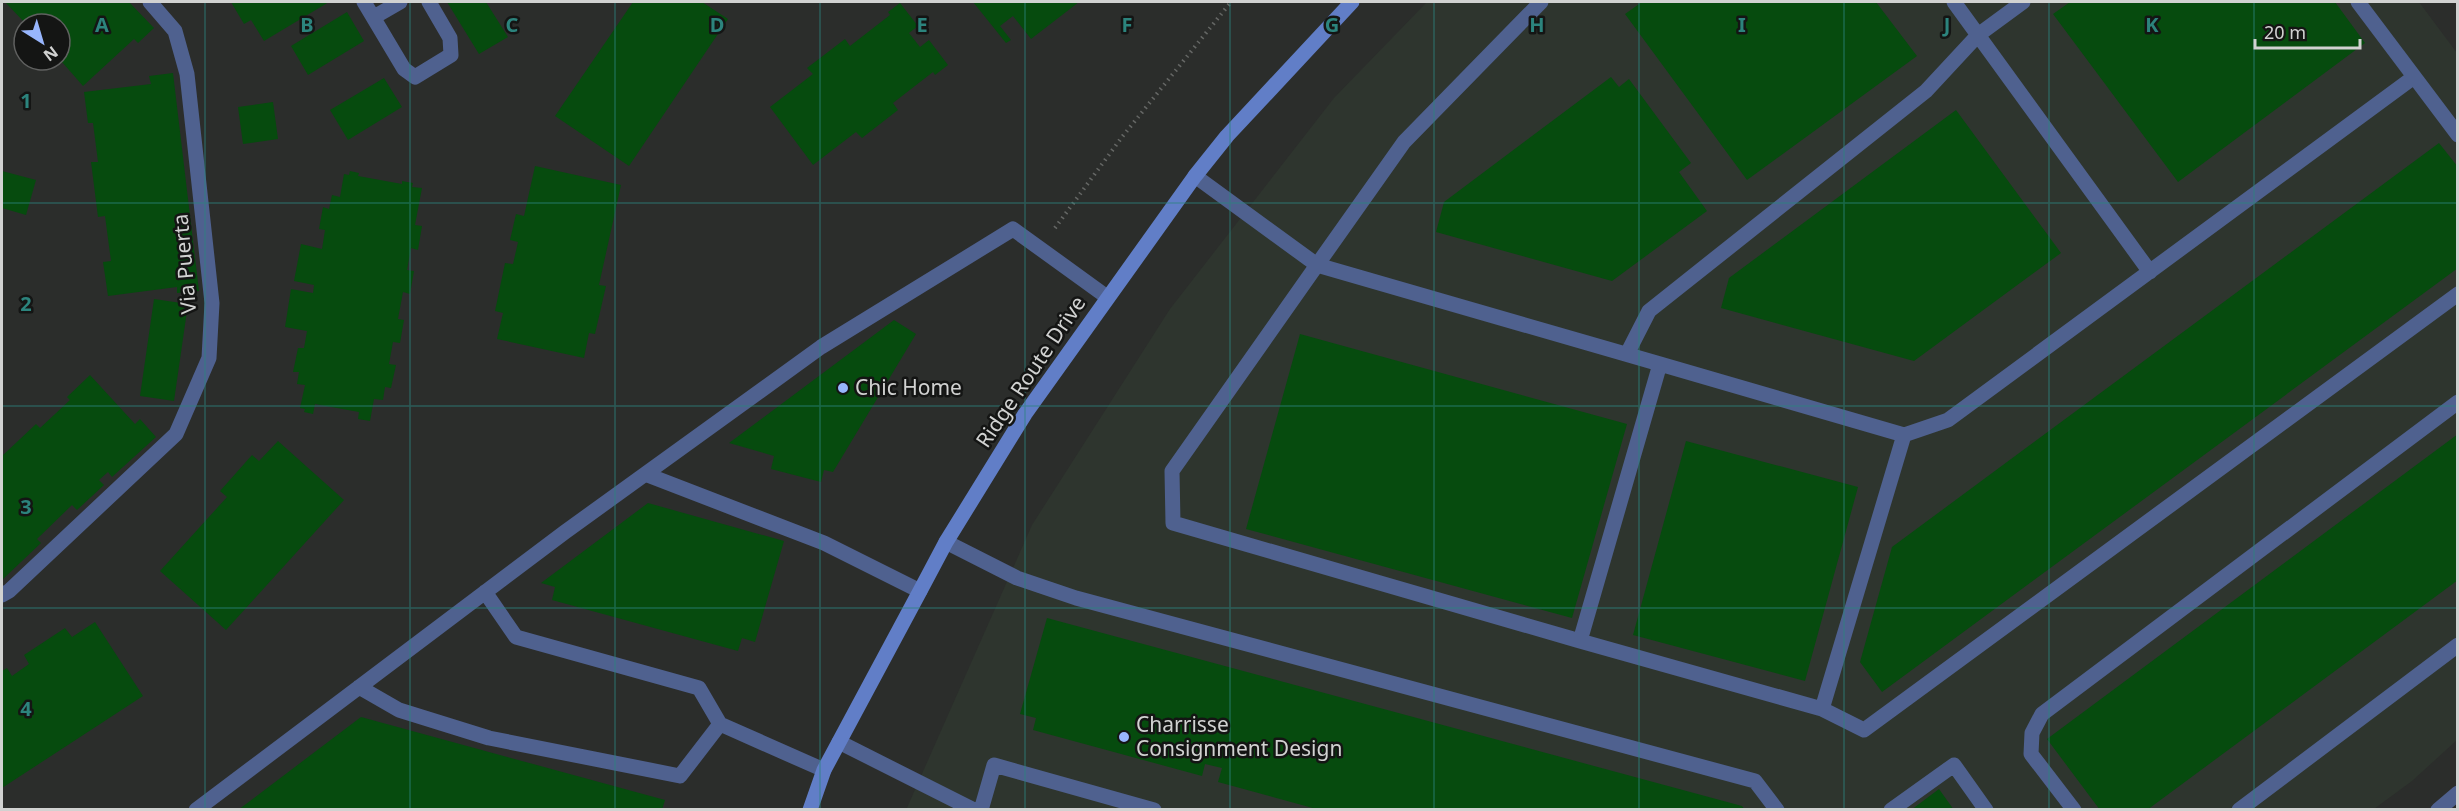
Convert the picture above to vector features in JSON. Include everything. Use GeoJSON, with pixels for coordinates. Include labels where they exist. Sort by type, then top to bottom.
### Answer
{"type":"FeatureCollection","features":[{"type":"Feature","properties":{"kind":"main road","name":"Ridge Route Drive"},"geometry":{"type":"LineString","coordinates":[[810,810],[824,770],[838,742],[946,542],[1025,414],[1195,176],[1227,136],[1352,2]]}},
{"type":"Feature","properties":{"kind":"street","name":"Via Puerta"},"geometry":{"type":"LineString","coordinates":[[2,595],[9,591],[176,434],[208,358],[212,303],[187,74],[175,31],[150,2]]}},
{"type":"Feature","properties":{"kind":"street"},"geometry":{"type":"LineString","coordinates":[[364,2],[404,69],[414,77],[451,55],[450,38],[429,2]]}},
{"type":"Feature","properties":{"kind":"street"},"geometry":{"type":"LineString","coordinates":[[374,17],[400,2]]}},
{"type":"Feature","properties":{"kind":"street"},"geometry":{"type":"LineString","coordinates":[[1541,2],[1404,142],[1317,265],[1172,471],[1173,523],[1822,710],[1864,730],[2457,294]]}},
{"type":"Feature","properties":{"kind":"street"},"geometry":{"type":"LineString","coordinates":[[1954,2],[2150,272]]}},
{"type":"Feature","properties":{"kind":"street"},"geometry":{"type":"LineString","coordinates":[[1627,354],[1649,311],[1926,91],[1978,35],[2023,2]]}},
{"type":"Feature","properties":{"kind":"street"},"geometry":{"type":"LineString","coordinates":[[2358,2],[2457,135]]}},
{"type":"Feature","properties":{"kind":"street"},"geometry":{"type":"LineString","coordinates":[[1195,176],[1317,265],[1904,435],[1948,420],[2414,77]]}},
{"type":"Feature","properties":{"kind":"street"},"geometry":{"type":"LineString","coordinates":[[196,810],[485,592],[821,347],[1013,229],[1107,297]]}},
{"type":"Feature","properties":{"kind":"street"},"geometry":{"type":"LineString","coordinates":[[1580,641],[1660,364]]}},
{"type":"Feature","properties":{"kind":"street"},"geometry":{"type":"LineString","coordinates":[[2074,810],[2031,754],[2032,733],[2042,714],[2457,402]]}},
{"type":"Feature","properties":{"kind":"street"},"geometry":{"type":"LineString","coordinates":[[1822,710],[1904,435]]}},
{"type":"Feature","properties":{"kind":"street"},"geometry":{"type":"LineString","coordinates":[[645,474],[824,543],[920,591]]}},
{"type":"Feature","properties":{"kind":"street"},"geometry":{"type":"LineString","coordinates":[[946,542],[1017,578],[1076,598],[1755,781],[1777,810]]}},
{"type":"Feature","properties":{"kind":"street"},"geometry":{"type":"LineString","coordinates":[[485,592],[516,637],[699,688],[720,724],[824,770]]}},
{"type":"Feature","properties":{"kind":"street"},"geometry":{"type":"LineString","coordinates":[[2240,810],[2457,645]]}},
{"type":"Feature","properties":{"kind":"street"},"geometry":{"type":"LineString","coordinates":[[359,687],[399,710],[489,738],[680,776],[720,724]]}},
{"type":"Feature","properties":{"kind":"street"},"geometry":{"type":"LineString","coordinates":[[838,742],[974,810]]}},
{"type":"Feature","properties":{"kind":"street"},"geometry":{"type":"LineString","coordinates":[[981,810],[994,765],[1154,810]]}},
{"type":"Feature","properties":{"kind":"street"},"geometry":{"type":"LineString","coordinates":[[1891,810],[1954,765],[1986,810]]}},
{"type":"Feature","properties":{"kind":"street"},"geometry":{"type":"LineString","coordinates":[[2438,810],[2457,793]]}},
{"type":"Feature","properties":{"kind":"path"},"geometry":{"type":"LineString","coordinates":[[1040,249],[1122,137],[1231,2]]}},
{"type":"Feature","properties":{"kind":"shaded area"},"geometry":{"type":"Polygon","coordinates":[[[1427,2],[2419,2],[2457,53],[2457,740],[2412,781],[2374,809],[906,810],[1032,525],[1170,309],[1334,98],[1427,2]]]}},
{"type":"Feature","properties":{"kind":"building"},"geometry":{"type":"Polygon","coordinates":[[[5,2],[129,2],[154,28],[138,43],[134,39],[83,86],[71,72],[72,12],[15,12],[5,2]]]}},
{"type":"Feature","properties":{"kind":"building"},"geometry":{"type":"Polygon","coordinates":[[[231,2],[329,2],[264,41],[251,20],[244,24],[231,2]]]}},
{"type":"Feature","properties":{"kind":"building"},"geometry":{"type":"Polygon","coordinates":[[[447,2],[486,2],[508,37],[479,54],[447,2]]]}},
{"type":"Feature","properties":{"kind":"building"},"geometry":{"type":"Polygon","coordinates":[[[633,2],[702,2],[728,19],[629,166],[555,116],[633,2]]]}},
{"type":"Feature","properties":{"kind":"building"},"geometry":{"type":"Polygon","coordinates":[[[973,2],[1079,2],[1031,39],[1013,16],[1000,26],[1011,40],[1006,43],[973,2]]]}},
{"type":"Feature","properties":{"kind":"building"},"geometry":{"type":"Polygon","coordinates":[[[1642,2],[1876,2],[1917,56],[1747,180],[1625,14],[1642,2]]]}},
{"type":"Feature","properties":{"kind":"building"},"geometry":{"type":"Polygon","coordinates":[[[2070,2],[2335,2],[2365,43],[2178,182],[2053,14],[2070,2]]]}},
{"type":"Feature","properties":{"kind":"building"},"geometry":{"type":"Polygon","coordinates":[[[900,3],[918,26],[909,33],[920,47],[929,40],[948,65],[935,75],[933,72],[893,103],[898,110],[862,138],[856,132],[813,165],[770,107],[813,74],[807,68],[845,39],[850,46],[890,15],[888,12],[900,3]]]}},
{"type":"Feature","properties":{"kind":"building"},"geometry":{"type":"Polygon","coordinates":[[[347,12],[364,41],[308,75],[291,46],[347,12]]]}},
{"type":"Feature","properties":{"kind":"building"},"geometry":{"type":"Polygon","coordinates":[[[173,73],[199,291],[177,293],[177,287],[108,296],[103,262],[111,261],[105,216],[98,217],[91,162],[98,162],[93,123],[88,123],[84,92],[151,84],[149,76],[173,73]]]}},
{"type":"Feature","properties":{"kind":"building"},"geometry":{"type":"Polygon","coordinates":[[[1611,77],[1619,87],[1629,79],[1691,163],[1679,172],[1707,211],[1612,281],[1436,232],[1444,202],[1611,77]]]}},
{"type":"Feature","properties":{"kind":"building"},"geometry":{"type":"Polygon","coordinates":[[[384,78],[402,107],[348,140],[330,110],[384,78]]]}},
{"type":"Feature","properties":{"kind":"building"},"geometry":{"type":"Polygon","coordinates":[[[273,102],[278,139],[243,144],[238,107],[273,102]]]}},
{"type":"Feature","properties":{"kind":"building"},"geometry":{"type":"Polygon","coordinates":[[[1956,110],[2061,253],[1914,361],[1721,308],[1729,278],[1956,110]]]}},
{"type":"Feature","properties":{"kind":"building"},"geometry":{"type":"Polygon","coordinates":[[[2439,143],[2458,167],[2458,268],[1882,692],[1860,662],[1892,547],[2439,143]]]}},
{"type":"Feature","properties":{"kind":"building"},"geometry":{"type":"Polygon","coordinates":[[[535,166],[621,185],[599,285],[606,286],[595,334],[589,333],[584,358],[497,339],[503,313],[495,311],[505,263],[513,264],[518,242],[510,240],[516,214],[524,216],[535,166]]]}},
{"type":"Feature","properties":{"kind":"building"},"geometry":{"type":"Polygon","coordinates":[[[2,171],[36,180],[26,215],[2,208],[2,171]]]}},
{"type":"Feature","properties":{"kind":"building"},"geometry":{"type":"Polygon","coordinates":[[[350,171],[359,173],[358,176],[402,184],[402,181],[413,183],[412,187],[422,188],[415,225],[422,226],[418,250],[411,248],[407,270],[414,271],[410,294],[403,292],[398,319],[404,320],[400,343],[393,342],[389,364],[396,365],[391,388],[385,387],[383,400],[374,399],[370,421],[358,419],[359,412],[315,404],[313,414],[304,412],[305,409],[300,408],[305,385],[297,384],[299,372],[293,372],[298,348],[304,348],[307,331],[285,327],[291,289],[313,293],[314,285],[294,281],[301,244],[322,249],[325,230],[319,229],[323,207],[329,209],[332,195],[340,197],[344,174],[349,175],[350,171]]]}},
{"type":"Feature","properties":{"kind":"building"},"geometry":{"type":"Polygon","coordinates":[[[154,299],[188,304],[174,401],[140,396],[154,299]]]}},
{"type":"Feature","properties":{"kind":"building","name":"Chic Home"},"geometry":{"type":"Polygon","coordinates":[[[894,320],[916,334],[833,472],[824,470],[821,482],[771,469],[774,456],[729,443],[894,320]]]}},
{"type":"Feature","properties":{"kind":"building"},"geometry":{"type":"Polygon","coordinates":[[[1300,334],[1627,424],[1572,618],[1246,529],[1300,334]]]}},
{"type":"Feature","properties":{"kind":"building"},"geometry":{"type":"Polygon","coordinates":[[[90,375],[135,424],[140,419],[156,437],[112,477],[108,472],[99,480],[104,485],[77,510],[72,505],[37,539],[41,543],[2,580],[2,456],[36,424],[40,428],[70,400],[67,397],[90,375]]]}},
{"type":"Feature","properties":{"kind":"building"},"geometry":{"type":"Polygon","coordinates":[[[2458,434],[2458,580],[2147,810],[2100,810],[2047,739],[2458,434]]]}},
{"type":"Feature","properties":{"kind":"building"},"geometry":{"type":"Polygon","coordinates":[[[278,441],[344,500],[226,630],[160,571],[227,497],[220,491],[252,455],[259,461],[278,441]]]}},
{"type":"Feature","properties":{"kind":"building"},"geometry":{"type":"Polygon","coordinates":[[[1686,441],[1858,487],[1805,681],[1633,635],[1686,441]]]}},
{"type":"Feature","properties":{"kind":"building"},"geometry":{"type":"Polygon","coordinates":[[[648,503],[784,541],[755,642],[742,638],[738,651],[552,600],[555,587],[541,583],[648,503]]]}},
{"type":"Feature","properties":{"kind":"building"},"geometry":{"type":"Polygon","coordinates":[[[1047,618],[1742,806],[1745,810],[1320,810],[1218,782],[1222,768],[1205,764],[1202,776],[1033,730],[1036,718],[1020,714],[1047,618]]]}},
{"type":"Feature","properties":{"kind":"building"},"geometry":{"type":"Polygon","coordinates":[[[95,622],[143,696],[2,788],[2,671],[7,668],[12,676],[29,664],[24,655],[65,628],[72,637],[95,622]]]}},
{"type":"Feature","properties":{"kind":"building"},"geometry":{"type":"Polygon","coordinates":[[[361,717],[665,800],[662,810],[238,810],[361,717]]]}},
{"type":"Feature","properties":{"kind":"building"},"geometry":{"type":"Polygon","coordinates":[[[1939,789],[1954,810],[1911,810],[1939,789]]]}},
{"type":"Feature","properties":{"kind":"place","name":"Chic Home"},"geometry":{"type":"Point","coordinates":[843,388]}},
{"type":"Feature","properties":{"kind":"place","name":"Charrisse Consignment Design"},"geometry":{"type":"Point","coordinates":[1124,737]}}]}
